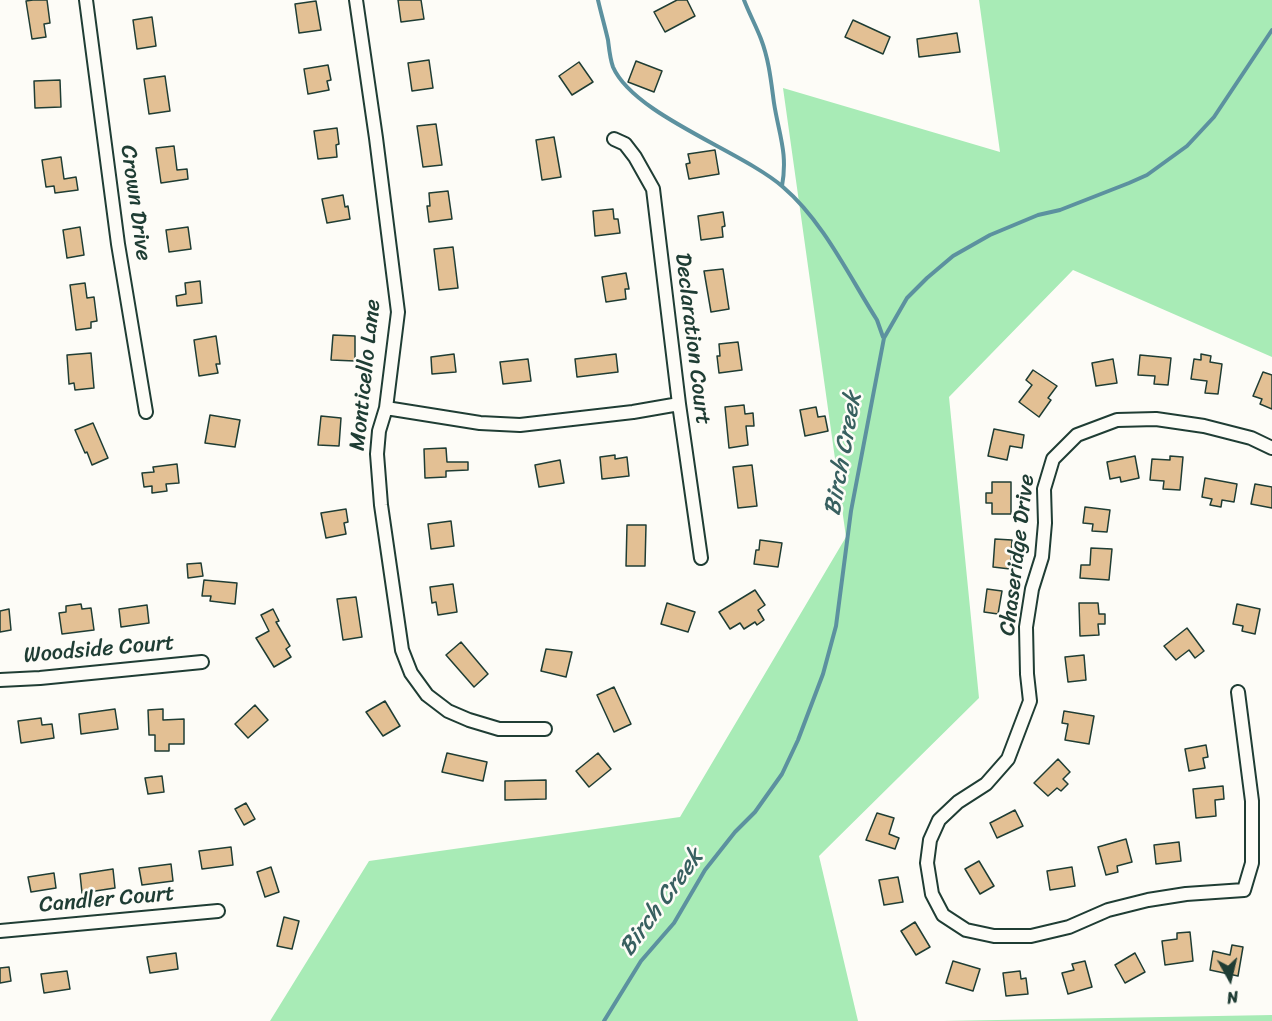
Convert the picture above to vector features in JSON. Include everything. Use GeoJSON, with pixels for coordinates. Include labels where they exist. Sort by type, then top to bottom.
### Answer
{"type":"FeatureCollection","features":[{"type":"Feature","properties":{"kind":"street","name":"Crown Drive"},"geometry":{"type":"LineString","coordinates":[[86,0],[118,244],[146,412]]}},
{"type":"Feature","properties":{"kind":"street","name":"Monticello Lane"},"geometry":{"type":"LineString","coordinates":[[356,0],[398,312],[386,408],[379,431],[377,454],[381,505],[402,650],[411,673],[427,695],[448,711],[499,729],[545,729]]}},
{"type":"Feature","properties":{"kind":"street","name":"Declaration Court"},"geometry":{"type":"LineString","coordinates":[[614,139],[625,144],[636,157],[653,189],[679,404],[701,558]]}},
{"type":"Feature","properties":{"kind":"street"},"geometry":{"type":"LineString","coordinates":[[386,408],[480,423],[520,425],[633,412],[679,404]]}},
{"type":"Feature","properties":{"kind":"street","name":"Chaseridge Drive"},"geometry":{"type":"LineString","coordinates":[[1238,692],[1251,801],[1252,863],[1244,890],[1186,894],[1148,900],[1108,910],[1069,927],[1031,936],[994,936],[966,930],[943,915],[932,894],[927,863],[930,840],[939,820],[958,802],[986,784],[1008,759],[1022,728],[1030,701],[1026,627],[1032,589],[1041,557],[1045,523],[1044,489],[1053,459],[1077,435],[1117,420],[1156,419],[1204,426],[1251,438],[1272,448]]}},
{"type":"Feature","properties":{"kind":"street","name":"Woodside Court"},"geometry":{"type":"LineString","coordinates":[[0,680],[202,662]]}},
{"type":"Feature","properties":{"kind":"street","name":"Candler Court"},"geometry":{"type":"LineString","coordinates":[[0,931],[218,911]]}},
{"type":"Feature","properties":{"kind":"green space"},"geometry":{"type":"Polygon","coordinates":[[[979,0],[1272,0],[1272,357],[1073,270],[949,397],[979,698],[819,856],[858,1021],[270,1021],[369,861],[680,817],[846,537],[783,88],[1000,152],[979,0]]]}},
{"type":"Feature","properties":{"kind":"green space"},"geometry":{"type":"Polygon","coordinates":[[[1272,1015],[1272,1021],[943,1021],[1272,1015]]]}},
{"type":"Feature","properties":{"kind":"building"},"geometry":{"type":"Polygon","coordinates":[[[47,0],[50,23],[44,24],[46,37],[32,39],[26,1],[47,0]]]}},
{"type":"Feature","properties":{"kind":"building"},"geometry":{"type":"Polygon","coordinates":[[[398,0],[421,0],[424,19],[401,22],[398,0]]]}},
{"type":"Feature","properties":{"kind":"building"},"geometry":{"type":"Polygon","coordinates":[[[677,0],[687,0],[695,16],[665,32],[654,12],[677,0]]]}},
{"type":"Feature","properties":{"kind":"building"},"geometry":{"type":"Polygon","coordinates":[[[316,1],[321,30],[299,33],[295,4],[316,1]]]}},
{"type":"Feature","properties":{"kind":"building"},"geometry":{"type":"Polygon","coordinates":[[[152,17],[156,46],[137,49],[133,20],[152,17]]]}},
{"type":"Feature","properties":{"kind":"building"},"geometry":{"type":"Polygon","coordinates":[[[853,20],[890,37],[883,54],[845,37],[853,20]]]}},
{"type":"Feature","properties":{"kind":"building"},"geometry":{"type":"Polygon","coordinates":[[[957,33],[960,52],[919,57],[917,39],[957,33]]]}},
{"type":"Feature","properties":{"kind":"building"},"geometry":{"type":"Polygon","coordinates":[[[429,60],[433,88],[412,91],[408,63],[429,60]]]}},
{"type":"Feature","properties":{"kind":"building"},"geometry":{"type":"Polygon","coordinates":[[[636,61],[662,71],[654,92],[628,82],[636,61]]]}},
{"type":"Feature","properties":{"kind":"building"},"geometry":{"type":"Polygon","coordinates":[[[579,62],[593,82],[572,95],[559,76],[579,62]]]}},
{"type":"Feature","properties":{"kind":"building"},"geometry":{"type":"Polygon","coordinates":[[[328,65],[331,80],[327,81],[329,90],[308,94],[304,69],[328,65]]]}},
{"type":"Feature","properties":{"kind":"building"},"geometry":{"type":"Polygon","coordinates":[[[165,76],[170,111],[149,114],[144,79],[165,76]]]}},
{"type":"Feature","properties":{"kind":"building"},"geometry":{"type":"Polygon","coordinates":[[[60,80],[61,107],[35,108],[34,81],[60,80]]]}},
{"type":"Feature","properties":{"kind":"building"},"geometry":{"type":"Polygon","coordinates":[[[436,124],[442,165],[423,167],[417,126],[436,124]]]}},
{"type":"Feature","properties":{"kind":"building"},"geometry":{"type":"Polygon","coordinates":[[[337,128],[339,144],[336,145],[337,157],[318,159],[314,131],[337,128]]]}},
{"type":"Feature","properties":{"kind":"building"},"geometry":{"type":"Polygon","coordinates":[[[554,137],[561,177],[542,180],[536,140],[554,137]]]}},
{"type":"Feature","properties":{"kind":"building"},"geometry":{"type":"Polygon","coordinates":[[[174,146],[177,170],[187,169],[188,179],[161,183],[156,148],[174,146]]]}},
{"type":"Feature","properties":{"kind":"building"},"geometry":{"type":"Polygon","coordinates":[[[715,150],[719,174],[689,179],[686,164],[690,163],[688,154],[715,150]]]}},
{"type":"Feature","properties":{"kind":"building"},"geometry":{"type":"Polygon","coordinates":[[[61,157],[64,179],[76,177],[78,190],[55,193],[54,186],[46,187],[42,160],[61,157]]]}},
{"type":"Feature","properties":{"kind":"building"},"geometry":{"type":"Polygon","coordinates":[[[448,191],[452,219],[429,222],[427,206],[430,206],[429,193],[448,191]]]}},
{"type":"Feature","properties":{"kind":"building"},"geometry":{"type":"Polygon","coordinates":[[[343,195],[350,219],[327,223],[322,199],[343,195]]]}},
{"type":"Feature","properties":{"kind":"building"},"geometry":{"type":"Polygon","coordinates":[[[613,209],[614,219],[618,219],[620,233],[595,236],[593,211],[613,209]]]}},
{"type":"Feature","properties":{"kind":"building"},"geometry":{"type":"Polygon","coordinates":[[[723,212],[725,226],[722,227],[723,237],[701,240],[698,216],[723,212]]]}},
{"type":"Feature","properties":{"kind":"building"},"geometry":{"type":"Polygon","coordinates":[[[80,227],[84,255],[67,258],[63,230],[80,227]]]}},
{"type":"Feature","properties":{"kind":"building"},"geometry":{"type":"Polygon","coordinates":[[[188,227],[191,249],[169,252],[166,230],[188,227]]]}},
{"type":"Feature","properties":{"kind":"building"},"geometry":{"type":"Polygon","coordinates":[[[453,247],[458,288],[439,290],[434,249],[453,247]]]}},
{"type":"Feature","properties":{"kind":"building"},"geometry":{"type":"Polygon","coordinates":[[[723,269],[729,309],[711,312],[704,271],[723,269]]]}},
{"type":"Feature","properties":{"kind":"building"},"geometry":{"type":"Polygon","coordinates":[[[626,273],[629,289],[625,289],[626,299],[606,302],[602,277],[626,273]]]}},
{"type":"Feature","properties":{"kind":"building"},"geometry":{"type":"Polygon","coordinates":[[[200,281],[202,303],[177,306],[176,296],[186,294],[185,283],[200,281]]]}},
{"type":"Feature","properties":{"kind":"building"},"geometry":{"type":"Polygon","coordinates":[[[85,283],[87,298],[94,297],[97,321],[91,322],[91,328],[76,330],[70,285],[85,283]]]}},
{"type":"Feature","properties":{"kind":"building"},"geometry":{"type":"Polygon","coordinates":[[[333,335],[355,336],[355,361],[331,360],[333,335]]]}},
{"type":"Feature","properties":{"kind":"building"},"geometry":{"type":"Polygon","coordinates":[[[216,336],[220,364],[216,364],[218,373],[199,376],[194,340],[216,336]]]}},
{"type":"Feature","properties":{"kind":"building"},"geometry":{"type":"Polygon","coordinates":[[[738,342],[742,370],[719,373],[717,356],[720,356],[719,344],[738,342]]]}},
{"type":"Feature","properties":{"kind":"building"},"geometry":{"type":"Polygon","coordinates":[[[91,353],[94,388],[75,390],[74,383],[69,384],[67,355],[91,353]]]}},
{"type":"Feature","properties":{"kind":"building"},"geometry":{"type":"Polygon","coordinates":[[[454,354],[456,372],[432,374],[431,357],[454,354]]]}},
{"type":"Feature","properties":{"kind":"building"},"geometry":{"type":"Polygon","coordinates":[[[616,354],[618,372],[577,377],[575,359],[616,354]]]}},
{"type":"Feature","properties":{"kind":"building"},"geometry":{"type":"Polygon","coordinates":[[[1201,354],[1211,356],[1210,362],[1222,364],[1218,394],[1205,393],[1207,381],[1191,379],[1194,359],[1201,360],[1201,354]]]}},
{"type":"Feature","properties":{"kind":"building"},"geometry":{"type":"Polygon","coordinates":[[[1140,355],[1171,358],[1168,385],[1154,384],[1155,376],[1138,375],[1140,355]]]}},
{"type":"Feature","properties":{"kind":"building"},"geometry":{"type":"Polygon","coordinates":[[[528,359],[531,381],[503,384],[500,362],[528,359]]]}},
{"type":"Feature","properties":{"kind":"building"},"geometry":{"type":"Polygon","coordinates":[[[1113,359],[1117,383],[1096,386],[1092,363],[1113,359]]]}},
{"type":"Feature","properties":{"kind":"building"},"geometry":{"type":"Polygon","coordinates":[[[1033,370],[1057,386],[1048,398],[1051,400],[1039,417],[1019,402],[1032,385],[1026,380],[1033,370]]]}},
{"type":"Feature","properties":{"kind":"building"},"geometry":{"type":"Polygon","coordinates":[[[1263,372],[1272,375],[1272,409],[1260,404],[1262,399],[1253,396],[1263,372]]]}},
{"type":"Feature","properties":{"kind":"building"},"geometry":{"type":"Polygon","coordinates":[[[744,405],[745,414],[753,413],[754,426],[746,426],[748,445],[729,448],[725,407],[744,405]]]}},
{"type":"Feature","properties":{"kind":"building"},"geometry":{"type":"Polygon","coordinates":[[[816,407],[818,417],[825,416],[828,431],[805,436],[800,410],[816,407]]]}},
{"type":"Feature","properties":{"kind":"building"},"geometry":{"type":"Polygon","coordinates":[[[210,415],[240,420],[235,447],[205,443],[210,415]]]}},
{"type":"Feature","properties":{"kind":"building"},"geometry":{"type":"Polygon","coordinates":[[[321,416],[341,418],[339,446],[318,445],[321,416]]]}},
{"type":"Feature","properties":{"kind":"building"},"geometry":{"type":"Polygon","coordinates":[[[93,423],[108,458],[92,465],[75,430],[93,423]]]}},
{"type":"Feature","properties":{"kind":"building"},"geometry":{"type":"Polygon","coordinates":[[[994,429],[1024,435],[1022,448],[1010,446],[1007,460],[988,456],[994,429]]]}},
{"type":"Feature","properties":{"kind":"building"},"geometry":{"type":"Polygon","coordinates":[[[446,448],[447,462],[468,462],[468,470],[446,471],[446,477],[425,478],[424,449],[446,448]]]}},
{"type":"Feature","properties":{"kind":"building"},"geometry":{"type":"Polygon","coordinates":[[[615,455],[615,459],[627,457],[629,476],[602,479],[600,457],[615,455]]]}},
{"type":"Feature","properties":{"kind":"building"},"geometry":{"type":"Polygon","coordinates":[[[1135,456],[1139,478],[1121,482],[1120,477],[1110,479],[1107,462],[1135,456]]]}},
{"type":"Feature","properties":{"kind":"building"},"geometry":{"type":"Polygon","coordinates":[[[1170,456],[1183,457],[1180,490],[1163,489],[1164,481],[1150,480],[1152,459],[1170,460],[1170,456]]]}},
{"type":"Feature","properties":{"kind":"building"},"geometry":{"type":"Polygon","coordinates":[[[560,460],[564,483],[539,487],[535,465],[560,460]]]}},
{"type":"Feature","properties":{"kind":"building"},"geometry":{"type":"Polygon","coordinates":[[[177,464],[179,483],[166,484],[167,491],[152,493],[152,486],[144,487],[142,473],[154,472],[153,467],[177,464]]]}},
{"type":"Feature","properties":{"kind":"building"},"geometry":{"type":"Polygon","coordinates":[[[752,465],[757,506],[738,508],[733,467],[752,465]]]}},
{"type":"Feature","properties":{"kind":"building"},"geometry":{"type":"Polygon","coordinates":[[[1205,478],[1237,484],[1234,502],[1222,500],[1221,507],[1210,505],[1212,499],[1202,497],[1205,478]]]}},
{"type":"Feature","properties":{"kind":"building"},"geometry":{"type":"Polygon","coordinates":[[[992,482],[1011,482],[1011,514],[992,514],[992,503],[986,503],[986,493],[992,493],[992,482]]]}},
{"type":"Feature","properties":{"kind":"building"},"geometry":{"type":"Polygon","coordinates":[[[1255,484],[1272,487],[1272,508],[1251,504],[1255,484]]]}},
{"type":"Feature","properties":{"kind":"building"},"geometry":{"type":"Polygon","coordinates":[[[1085,507],[1110,510],[1107,532],[1092,531],[1093,524],[1083,523],[1085,507]]]}},
{"type":"Feature","properties":{"kind":"building"},"geometry":{"type":"Polygon","coordinates":[[[346,509],[348,522],[344,523],[346,534],[326,538],[321,513],[346,509]]]}},
{"type":"Feature","properties":{"kind":"building"},"geometry":{"type":"Polygon","coordinates":[[[451,521],[454,546],[431,549],[428,524],[451,521]]]}},
{"type":"Feature","properties":{"kind":"building"},"geometry":{"type":"Polygon","coordinates":[[[627,525],[646,525],[645,566],[626,566],[627,525]]]}},
{"type":"Feature","properties":{"kind":"building"},"geometry":{"type":"Polygon","coordinates":[[[995,539],[1012,540],[1010,569],[993,567],[995,539]]]}},
{"type":"Feature","properties":{"kind":"building"},"geometry":{"type":"Polygon","coordinates":[[[760,540],[782,543],[778,567],[754,564],[760,540]]]}},
{"type":"Feature","properties":{"kind":"building"},"geometry":{"type":"Polygon","coordinates":[[[1091,548],[1112,549],[1109,580],[1080,578],[1081,565],[1090,565],[1091,548]]]}},
{"type":"Feature","properties":{"kind":"building"},"geometry":{"type":"Polygon","coordinates":[[[201,563],[203,576],[188,578],[187,564],[201,563]]]}},
{"type":"Feature","properties":{"kind":"building"},"geometry":{"type":"Polygon","coordinates":[[[204,580],[237,583],[235,604],[210,601],[211,596],[202,596],[204,580]]]}},
{"type":"Feature","properties":{"kind":"building"},"geometry":{"type":"Polygon","coordinates":[[[453,584],[457,612],[438,615],[436,602],[432,603],[430,587],[453,584]]]}},
{"type":"Feature","properties":{"kind":"building"},"geometry":{"type":"Polygon","coordinates":[[[987,589],[1002,591],[998,614],[984,612],[987,589]]]}},
{"type":"Feature","properties":{"kind":"building"},"geometry":{"type":"Polygon","coordinates":[[[755,590],[765,605],[758,610],[764,620],[757,625],[755,622],[744,629],[740,623],[730,629],[719,612],[755,590]]]}},
{"type":"Feature","properties":{"kind":"building"},"geometry":{"type":"Polygon","coordinates":[[[356,597],[362,637],[343,640],[337,599],[356,597]]]}},
{"type":"Feature","properties":{"kind":"building"},"geometry":{"type":"Polygon","coordinates":[[[667,603],[695,612],[688,632],[661,624],[667,603]]]}},
{"type":"Feature","properties":{"kind":"building"},"geometry":{"type":"Polygon","coordinates":[[[1079,603],[1098,603],[1099,614],[1105,614],[1105,624],[1098,624],[1099,635],[1080,636],[1079,603]]]}},
{"type":"Feature","properties":{"kind":"building"},"geometry":{"type":"Polygon","coordinates":[[[81,604],[82,609],[91,608],[94,630],[62,634],[59,613],[66,612],[66,606],[81,604]]]}},
{"type":"Feature","properties":{"kind":"building"},"geometry":{"type":"Polygon","coordinates":[[[1237,604],[1260,609],[1255,634],[1242,631],[1243,626],[1233,624],[1237,604]]]}},
{"type":"Feature","properties":{"kind":"building"},"geometry":{"type":"Polygon","coordinates":[[[147,605],[149,623],[121,627],[119,609],[147,605]]]}},
{"type":"Feature","properties":{"kind":"building"},"geometry":{"type":"Polygon","coordinates":[[[9,609],[11,630],[0,632],[0,611],[9,609]]]}},
{"type":"Feature","properties":{"kind":"building"},"geometry":{"type":"Polygon","coordinates":[[[273,609],[279,621],[276,622],[290,646],[286,649],[291,657],[274,667],[256,638],[269,631],[261,615],[273,609]]]}},
{"type":"Feature","properties":{"kind":"building"},"geometry":{"type":"Polygon","coordinates":[[[1187,628],[1204,651],[1195,658],[1189,650],[1176,660],[1164,646],[1187,628]]]}},
{"type":"Feature","properties":{"kind":"building"},"geometry":{"type":"Polygon","coordinates":[[[461,642],[488,674],[474,687],[446,655],[461,642]]]}},
{"type":"Feature","properties":{"kind":"building"},"geometry":{"type":"Polygon","coordinates":[[[546,649],[572,652],[566,677],[541,671],[546,649]]]}},
{"type":"Feature","properties":{"kind":"building"},"geometry":{"type":"Polygon","coordinates":[[[1084,655],[1086,680],[1068,682],[1065,657],[1084,655]]]}},
{"type":"Feature","properties":{"kind":"building"},"geometry":{"type":"Polygon","coordinates":[[[614,687],[631,724],[614,732],[597,695],[614,687]]]}},
{"type":"Feature","properties":{"kind":"building"},"geometry":{"type":"Polygon","coordinates":[[[385,701],[400,726],[383,736],[366,712],[385,701]]]}},
{"type":"Feature","properties":{"kind":"building"},"geometry":{"type":"Polygon","coordinates":[[[255,705],[268,720],[248,738],[235,724],[255,705]]]}},
{"type":"Feature","properties":{"kind":"building"},"geometry":{"type":"Polygon","coordinates":[[[115,709],[118,729],[81,734],[79,714],[115,709]]]}},
{"type":"Feature","properties":{"kind":"building"},"geometry":{"type":"Polygon","coordinates":[[[163,709],[163,720],[184,719],[184,744],[169,744],[169,751],[155,751],[155,735],[149,735],[148,710],[163,709]]]}},
{"type":"Feature","properties":{"kind":"building"},"geometry":{"type":"Polygon","coordinates":[[[1064,711],[1094,716],[1089,744],[1065,740],[1068,724],[1062,723],[1064,711]]]}},
{"type":"Feature","properties":{"kind":"building"},"geometry":{"type":"Polygon","coordinates":[[[41,718],[42,725],[52,724],[54,738],[21,743],[18,721],[41,718]]]}},
{"type":"Feature","properties":{"kind":"building"},"geometry":{"type":"Polygon","coordinates":[[[1206,745],[1208,757],[1203,758],[1205,768],[1189,771],[1185,749],[1206,745]]]}},
{"type":"Feature","properties":{"kind":"building"},"geometry":{"type":"Polygon","coordinates":[[[447,753],[487,762],[483,781],[442,772],[447,753]]]}},
{"type":"Feature","properties":{"kind":"building"},"geometry":{"type":"Polygon","coordinates":[[[598,753],[611,769],[589,787],[576,771],[598,753]]]}},
{"type":"Feature","properties":{"kind":"building"},"geometry":{"type":"Polygon","coordinates":[[[1058,759],[1070,772],[1063,779],[1068,784],[1061,791],[1057,788],[1048,796],[1034,783],[1058,759]]]}},
{"type":"Feature","properties":{"kind":"building"},"geometry":{"type":"Polygon","coordinates":[[[162,776],[164,792],[148,794],[145,778],[162,776]]]}},
{"type":"Feature","properties":{"kind":"building"},"geometry":{"type":"Polygon","coordinates":[[[546,780],[546,799],[505,800],[505,781],[546,780]]]}},
{"type":"Feature","properties":{"kind":"building"},"geometry":{"type":"Polygon","coordinates":[[[1223,786],[1224,799],[1215,800],[1216,816],[1196,818],[1193,789],[1223,786]]]}},
{"type":"Feature","properties":{"kind":"building"},"geometry":{"type":"Polygon","coordinates":[[[246,803],[255,819],[244,825],[235,809],[246,803]]]}},
{"type":"Feature","properties":{"kind":"building"},"geometry":{"type":"Polygon","coordinates":[[[1015,810],[1023,826],[997,838],[990,823],[1015,810]]]}},
{"type":"Feature","properties":{"kind":"building"},"geometry":{"type":"Polygon","coordinates":[[[877,813],[894,818],[889,834],[899,838],[895,849],[866,840],[877,813]]]}},
{"type":"Feature","properties":{"kind":"building"},"geometry":{"type":"Polygon","coordinates":[[[1126,839],[1132,862],[1117,866],[1118,872],[1106,875],[1098,847],[1126,839]]]}},
{"type":"Feature","properties":{"kind":"building"},"geometry":{"type":"Polygon","coordinates":[[[1179,842],[1181,861],[1156,864],[1154,845],[1179,842]]]}},
{"type":"Feature","properties":{"kind":"building"},"geometry":{"type":"Polygon","coordinates":[[[231,847],[233,865],[202,869],[199,851],[231,847]]]}},
{"type":"Feature","properties":{"kind":"building"},"geometry":{"type":"Polygon","coordinates":[[[979,861],[994,886],[980,894],[965,869],[979,861]]]}},
{"type":"Feature","properties":{"kind":"building"},"geometry":{"type":"Polygon","coordinates":[[[171,864],[173,881],[142,885],[139,868],[171,864]]]}},
{"type":"Feature","properties":{"kind":"building"},"geometry":{"type":"Polygon","coordinates":[[[271,867],[279,892],[265,897],[257,872],[271,867]]]}},
{"type":"Feature","properties":{"kind":"building"},"geometry":{"type":"Polygon","coordinates":[[[1072,867],[1075,886],[1050,890],[1047,871],[1072,867]]]}},
{"type":"Feature","properties":{"kind":"building"},"geometry":{"type":"Polygon","coordinates":[[[113,869],[115,888],[82,893],[80,874],[113,869]]]}},
{"type":"Feature","properties":{"kind":"building"},"geometry":{"type":"Polygon","coordinates":[[[54,873],[56,888],[31,892],[28,877],[54,873]]]}},
{"type":"Feature","properties":{"kind":"building"},"geometry":{"type":"Polygon","coordinates":[[[898,877],[903,902],[884,905],[879,880],[898,877]]]}},
{"type":"Feature","properties":{"kind":"building"},"geometry":{"type":"Polygon","coordinates":[[[284,917],[299,921],[292,949],[277,946],[284,917]]]}},
{"type":"Feature","properties":{"kind":"building"},"geometry":{"type":"Polygon","coordinates":[[[915,922],[930,947],[916,955],[901,931],[915,922]]]}},
{"type":"Feature","properties":{"kind":"building"},"geometry":{"type":"Polygon","coordinates":[[[1190,932],[1193,961],[1165,965],[1162,941],[1177,939],[1177,933],[1190,932]]]}},
{"type":"Feature","properties":{"kind":"building"},"geometry":{"type":"Polygon","coordinates":[[[1232,945],[1243,947],[1238,976],[1210,970],[1213,951],[1230,955],[1232,945]]]}},
{"type":"Feature","properties":{"kind":"building"},"geometry":{"type":"Polygon","coordinates":[[[176,953],[178,969],[150,973],[147,957],[176,953]]]}},
{"type":"Feature","properties":{"kind":"building"},"geometry":{"type":"Polygon","coordinates":[[[1135,953],[1145,972],[1125,983],[1115,965],[1135,953]]]}},
{"type":"Feature","properties":{"kind":"building"},"geometry":{"type":"Polygon","coordinates":[[[953,961],[980,969],[973,991],[946,983],[953,961]]]}},
{"type":"Feature","properties":{"kind":"building"},"geometry":{"type":"Polygon","coordinates":[[[1085,961],[1092,987],[1068,994],[1062,973],[1074,970],[1072,964],[1085,961]]]}},
{"type":"Feature","properties":{"kind":"building"},"geometry":{"type":"Polygon","coordinates":[[[9,967],[11,981],[0,983],[0,968],[9,967]]]}},
{"type":"Feature","properties":{"kind":"building"},"geometry":{"type":"Polygon","coordinates":[[[67,971],[70,989],[44,993],[41,974],[67,971]]]}},
{"type":"Feature","properties":{"kind":"building"},"geometry":{"type":"Polygon","coordinates":[[[1020,971],[1021,979],[1026,978],[1028,994],[1006,996],[1003,973],[1020,971]]]}},
{"type":"Feature","properties":{"kind":"waterway"},"geometry":{"type":"LineString","coordinates":[[598,0],[612,64],[625,84],[665,117],[765,173],[783,187],[823,232],[877,320],[883,337]]}},
{"type":"Feature","properties":{"kind":"waterway"},"geometry":{"type":"LineString","coordinates":[[744,0],[761,39],[768,63],[782,144],[784,164],[782,186]]}},
{"type":"Feature","properties":{"kind":"waterway","name":"Birch Creek"},"geometry":{"type":"LineString","coordinates":[[604,1021],[641,961],[674,923],[705,870],[735,832],[755,812],[782,774],[798,740],[823,674],[836,626],[851,511],[884,338],[907,298],[953,256],[990,235],[1147,175],[1187,146],[1214,117],[1272,30]]}}]}
